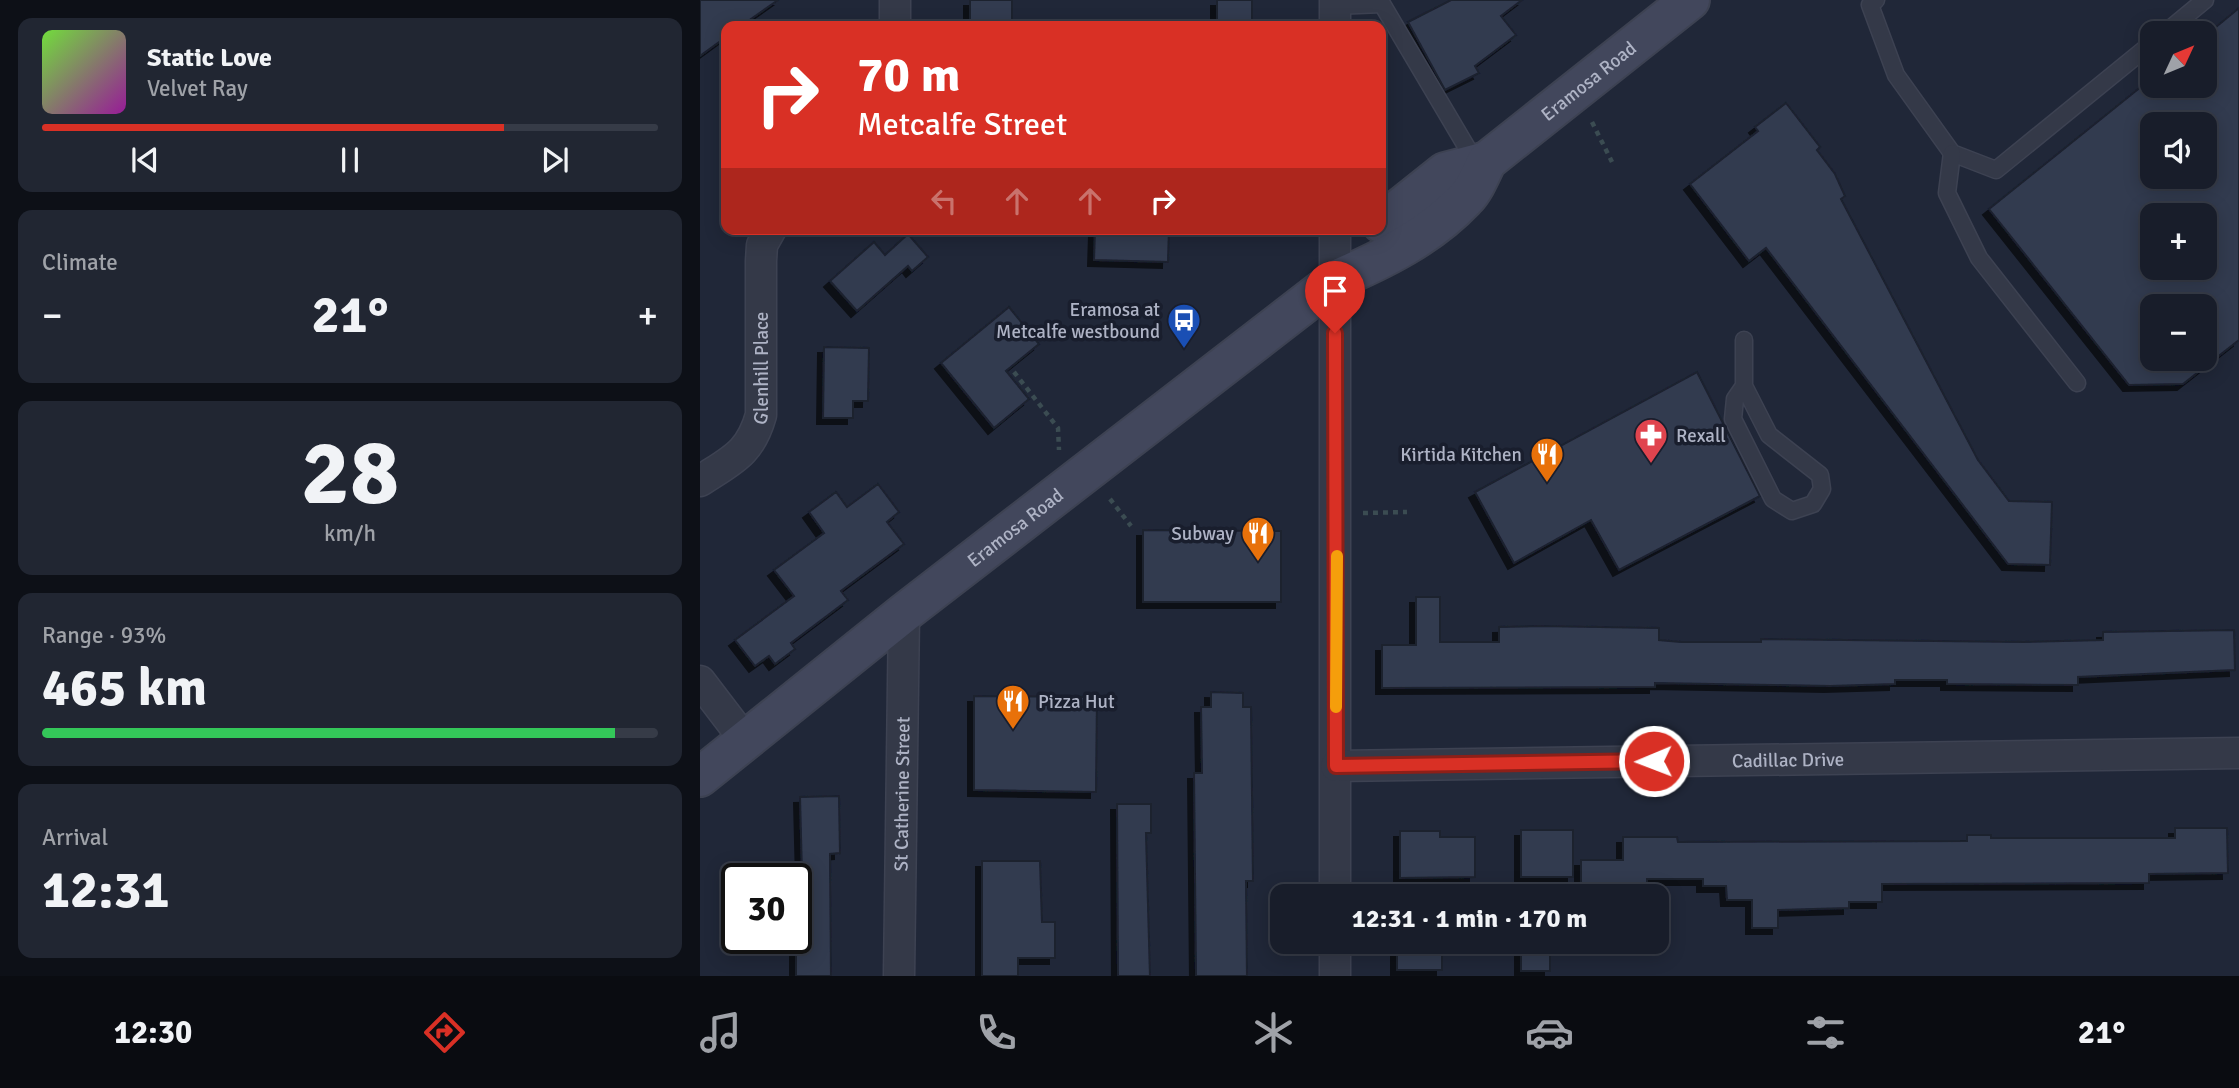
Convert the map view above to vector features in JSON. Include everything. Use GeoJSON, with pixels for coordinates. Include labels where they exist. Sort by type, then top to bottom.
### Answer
{"type":"FeatureCollection","features":[{"type":"Feature","properties":{"kind":"main road","name":"Eramosa Road"},"geometry":{"type":"LineString","coordinates":[[1386,219],[1445,172],[1482,162],[1690,0]]}},
{"type":"Feature","properties":{"kind":"main road","name":"Eramosa Road"},"geometry":{"type":"LineString","coordinates":[[700,777],[904,613],[1335,280],[1395,254],[1456,207],[1467,198],[1482,162]]}},
{"type":"Feature","properties":{"kind":"main road","name":"Eramosa Road"},"geometry":{"type":"LineString","coordinates":[[1335,280],[1369,235]]}},
{"type":"Feature","properties":{"kind":"street"},"geometry":{"type":"LineString","coordinates":[[895,0],[895,21]]}},
{"type":"Feature","properties":{"kind":"street","name":"Glenhill Place"},"geometry":{"type":"LineString","coordinates":[[700,481],[741,453],[754,438],[761,415],[762,253],[769,235]]}},
{"type":"Feature","properties":{"kind":"street"},"geometry":{"type":"LineString","coordinates":[[1335,235],[1335,884]]}},
{"type":"Feature","properties":{"kind":"street","name":"St Catherine Street"},"geometry":{"type":"LineString","coordinates":[[899,976],[904,613]]}},
{"type":"Feature","properties":{"kind":"street"},"geometry":{"type":"LineString","coordinates":[[700,681],[745,740]]}},
{"type":"Feature","properties":{"kind":"street","name":"Cadillac Drive"},"geometry":{"type":"LineString","coordinates":[[1336,766],[2239,753]]}},
{"type":"Feature","properties":{"kind":"street"},"geometry":{"type":"LineString","coordinates":[[1335,954],[1335,976]]}},
{"type":"Feature","properties":{"kind":"lane"},"geometry":{"type":"LineString","coordinates":[[1876,0],[1870,5],[1896,75],[1952,153],[1996,170],[2140,53]]}},
{"type":"Feature","properties":{"kind":"lane"},"geometry":{"type":"LineString","coordinates":[[2180,21],[2206,0]]}},
{"type":"Feature","properties":{"kind":"lane"},"geometry":{"type":"LineString","coordinates":[[1335,11],[1382,4],[1482,162]]}},
{"type":"Feature","properties":{"kind":"lane"},"geometry":{"type":"LineString","coordinates":[[1952,153],[1947,193],[1979,258],[2077,383]]}},
{"type":"Feature","properties":{"kind":"lane"},"geometry":{"type":"LineString","coordinates":[[1744,340],[1744,386],[1769,435],[1820,475],[1822,488],[1814,504],[1792,511],[1773,499],[1733,419],[1735,399],[1744,386]]}},
{"type":"Feature","properties":{"kind":"path"},"geometry":{"type":"LineString","coordinates":[[1592,122],[1612,162]]}},
{"type":"Feature","properties":{"kind":"path"},"geometry":{"type":"LineString","coordinates":[[1014,372],[1058,428],[1062,490]]}},
{"type":"Feature","properties":{"kind":"path"},"geometry":{"type":"LineString","coordinates":[[1110,499],[1131,526]]}},
{"type":"Feature","properties":{"kind":"path"},"geometry":{"type":"LineString","coordinates":[[1361,513],[1407,512]]}},
{"type":"Feature","properties":{"kind":"building"},"geometry":{"type":"Polygon","coordinates":[[[700,0],[778,0],[748,21],[721,21],[721,41],[700,56],[700,0]]]}},
{"type":"Feature","properties":{"kind":"building"},"geometry":{"type":"Polygon","coordinates":[[[970,0],[1012,0],[1012,21],[970,21],[970,0]]]}},
{"type":"Feature","properties":{"kind":"building"},"geometry":{"type":"Polygon","coordinates":[[[1217,0],[1252,0],[1252,21],[1217,21],[1217,0]]]}},
{"type":"Feature","properties":{"kind":"building"},"geometry":{"type":"Polygon","coordinates":[[[1451,0],[1522,0],[1501,16],[1516,35],[1475,66],[1479,73],[1445,90],[1408,22],[1451,0]]]}},
{"type":"Feature","properties":{"kind":"building"},"geometry":{"type":"Polygon","coordinates":[[[2239,8],[2239,340],[2217,357],[2217,294],[2140,294],[2140,371],[2200,371],[2183,384],[2129,385],[1989,209],[2140,88],[2140,98],[2217,98],[2217,26],[2239,8]]]}},
{"type":"Feature","properties":{"kind":"building"},"geometry":{"type":"Polygon","coordinates":[[[1786,103],[1820,147],[1817,150],[1835,174],[1845,196],[1841,199],[1978,460],[2009,501],[2052,502],[2050,565],[2008,564],[1766,248],[1749,261],[1690,184],[1758,131],[1755,127],[1786,103]]]}},
{"type":"Feature","properties":{"kind":"building"},"geometry":{"type":"Polygon","coordinates":[[[909,235],[928,257],[912,271],[908,266],[857,311],[830,281],[874,242],[885,255],[909,235]]]}},
{"type":"Feature","properties":{"kind":"building"},"geometry":{"type":"Polygon","coordinates":[[[1095,235],[1169,235],[1168,262],[1094,260],[1095,235]]]}},
{"type":"Feature","properties":{"kind":"building"},"geometry":{"type":"Polygon","coordinates":[[[1009,307],[1039,344],[1006,371],[1029,399],[994,428],[941,363],[1009,307]]]}},
{"type":"Feature","properties":{"kind":"building"},"geometry":{"type":"Polygon","coordinates":[[[824,347],[869,348],[868,401],[853,401],[853,418],[823,418],[824,347]]]}},
{"type":"Feature","properties":{"kind":"building"},"geometry":{"type":"Polygon","coordinates":[[[1697,372],[1760,496],[1619,570],[1591,520],[1514,563],[1475,492],[1697,372]]]}},
{"type":"Feature","properties":{"kind":"building"},"geometry":{"type":"Polygon","coordinates":[[[878,484],[899,512],[887,522],[904,544],[841,591],[848,600],[791,643],[795,649],[775,664],[769,656],[755,666],[735,640],[794,596],[774,570],[824,533],[809,512],[836,492],[847,507],[878,484]]]}},
{"type":"Feature","properties":{"kind":"building"},"geometry":{"type":"Polygon","coordinates":[[[1143,530],[1281,531],[1281,602],[1143,602],[1143,530]]]}},
{"type":"Feature","properties":{"kind":"building"},"geometry":{"type":"Polygon","coordinates":[[[1416,597],[1440,597],[1440,642],[1499,642],[1499,627],[1539,626],[1659,628],[1659,640],[1681,642],[1761,642],[1761,639],[2024,642],[2103,640],[2103,632],[2234,630],[2235,670],[2078,677],[2078,685],[1947,684],[1947,680],[1895,680],[1895,684],[1830,686],[1655,683],[1655,687],[1382,688],[1382,645],[1416,645],[1416,597]]]}},
{"type":"Feature","properties":{"kind":"building"},"geometry":{"type":"Polygon","coordinates":[[[1211,692],[1243,693],[1243,707],[1251,707],[1253,881],[1246,881],[1247,976],[1196,976],[1194,773],[1202,773],[1201,707],[1211,707],[1211,692]]]}},
{"type":"Feature","properties":{"kind":"building"},"geometry":{"type":"Polygon","coordinates":[[[974,696],[1097,697],[1096,792],[974,790],[974,696]]]}},
{"type":"Feature","properties":{"kind":"building"},"geometry":{"type":"Polygon","coordinates":[[[839,796],[840,853],[830,854],[831,976],[796,976],[796,954],[812,954],[812,863],[802,863],[800,797],[839,796]]]}},
{"type":"Feature","properties":{"kind":"building"},"geometry":{"type":"Polygon","coordinates":[[[1117,804],[1151,804],[1151,833],[1146,833],[1150,976],[1118,976],[1117,804]]]}},
{"type":"Feature","properties":{"kind":"building"},"geometry":{"type":"Polygon","coordinates":[[[2175,828],[2227,828],[2228,873],[2149,874],[2149,883],[1882,884],[1882,902],[1849,902],[1849,908],[1778,910],[1778,928],[1752,928],[1752,900],[1727,900],[1726,886],[1703,886],[1703,879],[1647,879],[1647,884],[1581,884],[1581,860],[1623,860],[1623,837],[1677,837],[1678,842],[1967,841],[1967,835],[1991,835],[1991,838],[2175,838],[2175,828]]]}},
{"type":"Feature","properties":{"kind":"building"},"geometry":{"type":"Polygon","coordinates":[[[1521,830],[1573,830],[1573,877],[1521,877],[1521,830]]]}},
{"type":"Feature","properties":{"kind":"building"},"geometry":{"type":"Polygon","coordinates":[[[1400,831],[1440,831],[1440,837],[1475,837],[1475,877],[1400,878],[1400,831]]]}},
{"type":"Feature","properties":{"kind":"building"},"geometry":{"type":"Polygon","coordinates":[[[982,861],[1040,861],[1042,922],[1055,922],[1055,958],[1018,958],[1018,976],[982,976],[982,861]]]}},
{"type":"Feature","properties":{"kind":"building"},"geometry":{"type":"Polygon","coordinates":[[[1397,954],[1442,954],[1442,970],[1397,970],[1397,954]]]}},
{"type":"Feature","properties":{"kind":"building"},"geometry":{"type":"Polygon","coordinates":[[[1521,954],[1550,954],[1550,971],[1521,971],[1521,954]]]}},
{"type":"Feature","properties":{"kind":"slow traffic"},"geometry":{"type":"LineString","coordinates":[[1336,707],[1337,556]]}},
{"type":"Feature","properties":{"kind":"place","name":"Eramosa at Metcalfe westbound"},"geometry":{"type":"Point","coordinates":[1184,350]}},
{"type":"Feature","properties":{"kind":"place","name":"Rexall"},"geometry":{"type":"Point","coordinates":[1651,465]}},
{"type":"Feature","properties":{"kind":"place","name":"Kirtida Kitchen"},"geometry":{"type":"Point","coordinates":[1547,484]}},
{"type":"Feature","properties":{"kind":"place","name":"Subway"},"geometry":{"type":"Point","coordinates":[1258,563]}},
{"type":"Feature","properties":{"kind":"place","name":"Pizza Hut"},"geometry":{"type":"Point","coordinates":[1013,731]}},
{"type":"Feature","properties":{"kind":"route"},"geometry":{"type":"LineString","coordinates":[[1335,333],[1336,766],[1654,761]]}}]}
